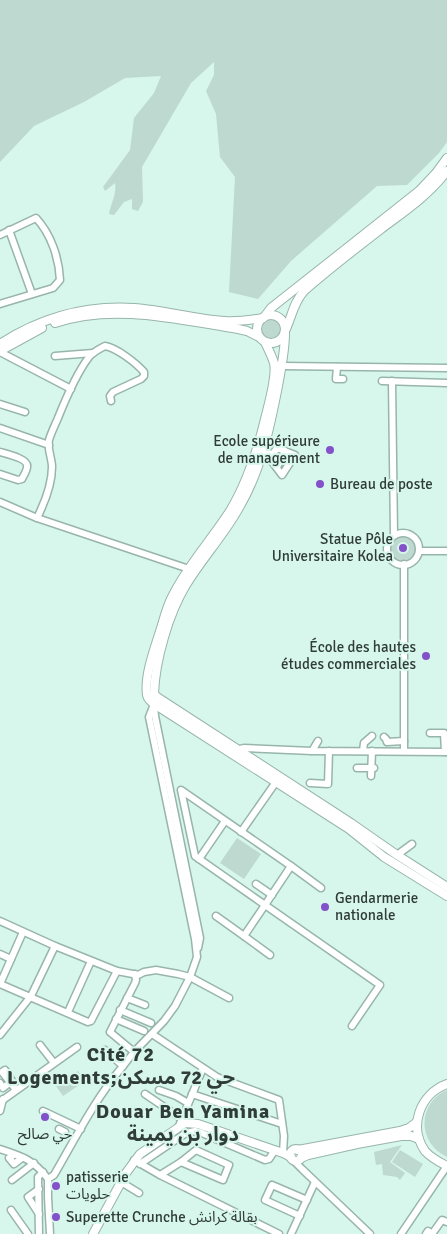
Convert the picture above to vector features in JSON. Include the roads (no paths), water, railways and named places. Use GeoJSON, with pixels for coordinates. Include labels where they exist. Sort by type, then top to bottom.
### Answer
{"type":"FeatureCollection","features":[{"type":"Feature","properties":{"kind":"main road"},"geometry":{"type":"LineString","coordinates":[[447,158],[428,182],[414,195],[266,312],[259,322],[257,332],[272,358],[275,369],[259,444],[241,492],[192,571],[178,598],[159,658],[154,694],[156,700],[351,823],[447,887]]}},
{"type":"Feature","properties":{"kind":"main road"},"geometry":{"type":"LineString","coordinates":[[0,345],[64,320],[97,314],[151,316],[238,329],[274,343],[282,338],[293,307],[304,291],[421,199],[447,171]]}},
{"type":"Feature","properties":{"kind":"main road"},"geometry":{"type":"LineString","coordinates":[[0,345],[21,331],[67,313],[91,309],[135,308],[223,321],[239,321],[270,315],[280,317],[285,326],[285,347],[275,404],[258,468],[241,505],[229,524],[192,571]]}},
{"type":"Feature","properties":{"kind":"main road"},"geometry":{"type":"LineString","coordinates":[[235,751],[276,782],[349,829],[384,857],[447,896]]}},
{"type":"Feature","properties":{"kind":"main road"},"geometry":{"type":"LineString","coordinates":[[447,1084],[428,1096],[420,1108],[417,1122],[419,1139],[425,1151],[435,1160],[447,1166]]}},
{"type":"Feature","properties":{"kind":"main road"},"geometry":{"type":"LineString","coordinates":[[293,1155],[400,1131],[409,1128],[417,1122]]}},
{"type":"Feature","properties":{"kind":"main road"},"geometry":{"type":"LineString","coordinates":[[93,1234],[121,1182],[137,1162],[140,1154],[182,1123],[198,1124],[275,1150],[306,1156],[394,1137],[408,1136],[419,1139]]}},
{"type":"Feature","properties":{"kind":"street"},"geometry":{"type":"LineString","coordinates":[[0,234],[36,218],[50,240],[59,266],[60,280],[53,288],[0,304]]}},
{"type":"Feature","properties":{"kind":"street"},"geometry":{"type":"LineString","coordinates":[[9,230],[32,294]]}},
{"type":"Feature","properties":{"kind":"street"},"geometry":{"type":"LineString","coordinates":[[0,345],[71,388]]}},
{"type":"Feature","properties":{"kind":"street"},"geometry":{"type":"LineString","coordinates":[[38,518],[50,485],[52,467],[48,445],[53,430],[71,388],[85,364],[93,353],[103,346],[107,346],[123,355],[144,372],[144,376],[141,379],[113,392],[110,396],[110,401]]}},
{"type":"Feature","properties":{"kind":"street"},"geometry":{"type":"LineString","coordinates":[[55,356],[93,353]]}},
{"type":"Feature","properties":{"kind":"street"},"geometry":{"type":"LineString","coordinates":[[282,366],[447,368]]}},
{"type":"Feature","properties":{"kind":"street"},"geometry":{"type":"LineString","coordinates":[[336,367],[336,380],[343,379]]}},
{"type":"Feature","properties":{"kind":"street"},"geometry":{"type":"LineString","coordinates":[[382,381],[447,383]]}},
{"type":"Feature","properties":{"kind":"street"},"geometry":{"type":"LineString","coordinates":[[392,381],[394,535]]}},
{"type":"Feature","properties":{"kind":"street"},"geometry":{"type":"LineString","coordinates":[[0,404],[25,412]]}},
{"type":"Feature","properties":{"kind":"street"},"geometry":{"type":"LineString","coordinates":[[0,428],[48,445]]}},
{"type":"Feature","properties":{"kind":"street"},"geometry":{"type":"LineString","coordinates":[[276,448],[285,451],[295,455],[282,475],[270,460],[276,448]]}},
{"type":"Feature","properties":{"kind":"street"},"geometry":{"type":"LineString","coordinates":[[277,467],[285,451]]}},
{"type":"Feature","properties":{"kind":"street"},"geometry":{"type":"LineString","coordinates":[[0,452],[24,460],[28,468],[20,480],[0,474]]}},
{"type":"Feature","properties":{"kind":"street"},"geometry":{"type":"LineString","coordinates":[[262,452],[273,454]]}},
{"type":"Feature","properties":{"kind":"street"},"geometry":{"type":"LineString","coordinates":[[0,502],[38,518],[192,571]]}},
{"type":"Feature","properties":{"kind":"street"},"geometry":{"type":"LineString","coordinates":[[403,533],[412,535],[417,542],[419,551],[412,562],[404,564],[395,562],[389,556],[387,546],[394,535],[403,533]]}},
{"type":"Feature","properties":{"kind":"street"},"geometry":{"type":"LineString","coordinates":[[419,551],[447,551]]}},
{"type":"Feature","properties":{"kind":"street"},"geometry":{"type":"LineString","coordinates":[[404,564],[404,752]]}},
{"type":"Feature","properties":{"kind":"street"},"geometry":{"type":"LineString","coordinates":[[48,1180],[54,1175],[74,1137],[105,1090],[134,1052],[164,1021],[175,1006],[190,977],[197,957],[197,939],[149,717],[156,700]]}},
{"type":"Feature","properties":{"kind":"street"},"geometry":{"type":"LineString","coordinates":[[235,751],[244,748],[446,752],[444,733],[430,733]]}},
{"type":"Feature","properties":{"kind":"street"},"geometry":{"type":"LineString","coordinates":[[364,751],[364,743],[372,736]]}},
{"type":"Feature","properties":{"kind":"street"},"geometry":{"type":"LineString","coordinates":[[384,737],[387,742],[404,741]]}},
{"type":"Feature","properties":{"kind":"street"},"geometry":{"type":"LineString","coordinates":[[312,750],[318,741]]}},
{"type":"Feature","properties":{"kind":"street"},"geometry":{"type":"LineString","coordinates":[[310,784],[328,784],[329,751]]}},
{"type":"Feature","properties":{"kind":"street"},"geometry":{"type":"LineString","coordinates":[[357,768],[373,771],[372,751]]}},
{"type":"Feature","properties":{"kind":"street"},"geometry":{"type":"LineString","coordinates":[[241,832],[267,799],[276,782]]}},
{"type":"Feature","properties":{"kind":"street"},"geometry":{"type":"LineString","coordinates":[[321,888],[181,790],[195,856],[380,985],[352,1026]]}},
{"type":"Feature","properties":{"kind":"street"},"geometry":{"type":"LineString","coordinates":[[199,859],[225,821]]}},
{"type":"Feature","properties":{"kind":"street"},"geometry":{"type":"LineString","coordinates":[[397,855],[412,844]]}},
{"type":"Feature","properties":{"kind":"street"},"geometry":{"type":"LineString","coordinates":[[244,936],[291,866]]}},
{"type":"Feature","properties":{"kind":"street"},"geometry":{"type":"LineString","coordinates":[[256,884],[272,895]]}},
{"type":"Feature","properties":{"kind":"street"},"geometry":{"type":"LineString","coordinates":[[216,916],[270,955]]}},
{"type":"Feature","properties":{"kind":"street"},"geometry":{"type":"LineString","coordinates":[[0,921],[55,946],[118,971],[138,975],[156,970],[178,974],[190,977],[229,998]]}},
{"type":"Feature","properties":{"kind":"street"},"geometry":{"type":"LineString","coordinates":[[24,932],[0,984],[68,1012],[84,1021],[91,1021],[118,971]]}},
{"type":"Feature","properties":{"kind":"street"},"geometry":{"type":"LineString","coordinates":[[0,1035],[31,996],[55,946]]}},
{"type":"Feature","properties":{"kind":"street"},"geometry":{"type":"LineString","coordinates":[[0,954],[11,959]]}},
{"type":"Feature","properties":{"kind":"street"},"geometry":{"type":"LineString","coordinates":[[68,1012],[91,961]]}},
{"type":"Feature","properties":{"kind":"street"},"geometry":{"type":"LineString","coordinates":[[134,974],[136,980],[110,1032],[134,1052]]}},
{"type":"Feature","properties":{"kind":"street"},"geometry":{"type":"LineString","coordinates":[[127,998],[146,1005]]}},
{"type":"Feature","properties":{"kind":"street"},"geometry":{"type":"LineString","coordinates":[[120,1010],[151,1023]]}},
{"type":"Feature","properties":{"kind":"street"},"geometry":{"type":"LineString","coordinates":[[116,1019],[144,1030]]}},
{"type":"Feature","properties":{"kind":"street"},"geometry":{"type":"LineString","coordinates":[[152,1034],[221,1079],[278,1100],[284,1136],[293,1155],[315,1182],[370,1234]]}},
{"type":"Feature","properties":{"kind":"street"},"geometry":{"type":"LineString","coordinates":[[40,1045],[54,1063]]}},
{"type":"Feature","properties":{"kind":"street"},"geometry":{"type":"LineString","coordinates":[[0,1111],[2,1101],[77,1046]]}},
{"type":"Feature","properties":{"kind":"street"},"geometry":{"type":"LineString","coordinates":[[105,1050],[123,1066]]}},
{"type":"Feature","properties":{"kind":"street"},"geometry":{"type":"LineString","coordinates":[[145,1094],[182,1123],[188,1103],[203,1068]]}},
{"type":"Feature","properties":{"kind":"street"},"geometry":{"type":"LineString","coordinates":[[1,1073],[16,1090]]}},
{"type":"Feature","properties":{"kind":"street"},"geometry":{"type":"LineString","coordinates":[[0,1084],[3,1088],[10,1082]]}},
{"type":"Feature","properties":{"kind":"street"},"geometry":{"type":"LineString","coordinates":[[159,1090],[188,1103]]}},
{"type":"Feature","properties":{"kind":"street"},"geometry":{"type":"LineString","coordinates":[[192,1094],[282,1124]]}},
{"type":"Feature","properties":{"kind":"street"},"geometry":{"type":"LineString","coordinates":[[43,1111],[81,1129]]}},
{"type":"Feature","properties":{"kind":"street"},"geometry":{"type":"LineString","coordinates":[[275,1150],[270,1158],[265,1160],[202,1133],[192,1131],[137,1162],[279,1234]]}},
{"type":"Feature","properties":{"kind":"street"},"geometry":{"type":"LineString","coordinates":[[0,1150],[34,1163],[48,1180],[50,1234]]}},
{"type":"Feature","properties":{"kind":"street"},"geometry":{"type":"LineString","coordinates":[[160,1175],[196,1150],[229,1165],[222,1180],[180,1162]]}},
{"type":"Feature","properties":{"kind":"street"},"geometry":{"type":"LineString","coordinates":[[12,1180],[34,1163]]}},
{"type":"Feature","properties":{"kind":"street"},"geometry":{"type":"LineString","coordinates":[[401,1234],[447,1166]]}},
{"type":"Feature","properties":{"kind":"street"},"geometry":{"type":"LineString","coordinates":[[39,1234],[38,1177],[43,1172]]}},
{"type":"Feature","properties":{"kind":"street"},"geometry":{"type":"LineString","coordinates":[[121,1182],[139,1193]]}},
{"type":"Feature","properties":{"kind":"street"},"geometry":{"type":"LineString","coordinates":[[291,1234],[315,1182]]}},
{"type":"Feature","properties":{"kind":"street"},"geometry":{"type":"LineString","coordinates":[[300,1216],[265,1200],[272,1185],[307,1200]]}},
{"type":"Feature","properties":{"kind":"street"},"geometry":{"type":"LineString","coordinates":[[39,1189],[28,1197],[39,1214]]}},
{"type":"Feature","properties":{"kind":"street"},"geometry":{"type":"LineString","coordinates":[[12,1210],[28,1234]]}},
{"type":"Feature","properties":{"kind":"street"},"geometry":{"type":"LineString","coordinates":[[426,1234],[428,1231],[432,1234],[442,1220],[447,1222]]}},
{"type":"Feature","properties":{"kind":"place","name":"Ecole supérieure de management"},"geometry":{"type":"Point","coordinates":[330,450]}},
{"type":"Feature","properties":{"kind":"place","name":"Bureau de poste"},"geometry":{"type":"Point","coordinates":[320,484]}},
{"type":"Feature","properties":{"kind":"place","name":"Statue Pôle Universitaire Kolea"},"geometry":{"type":"Point","coordinates":[403,548]}},
{"type":"Feature","properties":{"kind":"place","name":"École des hautes études commerciales"},"geometry":{"type":"Point","coordinates":[426,656]}},
{"type":"Feature","properties":{"kind":"place","name":"Gendarmerie nationale"},"geometry":{"type":"Point","coordinates":[325,907]}},
{"type":"Feature","properties":{"kind":"place","name":"حي صالح"},"geometry":{"type":"Point","coordinates":[45,1117]}},
{"type":"Feature","properties":{"kind":"place","name":"patisserie حلويات"},"geometry":{"type":"Point","coordinates":[56,1186]}},
{"type":"Feature","properties":{"kind":"place","name":"Superette Crunche بقالة كرانش"},"geometry":{"type":"Point","coordinates":[56,1217]}},
{"type":"Feature","properties":{"kind":"district","name":"Cité 72 Logements;حي 72 مسكن"},"geometry":{"type":"Point","coordinates":[121,1066]}},
{"type":"Feature","properties":{"kind":"district","name":"Douar Ben Yamina دوار بن يمينة"},"geometry":{"type":"Point","coordinates":[183,1122]}}]}
